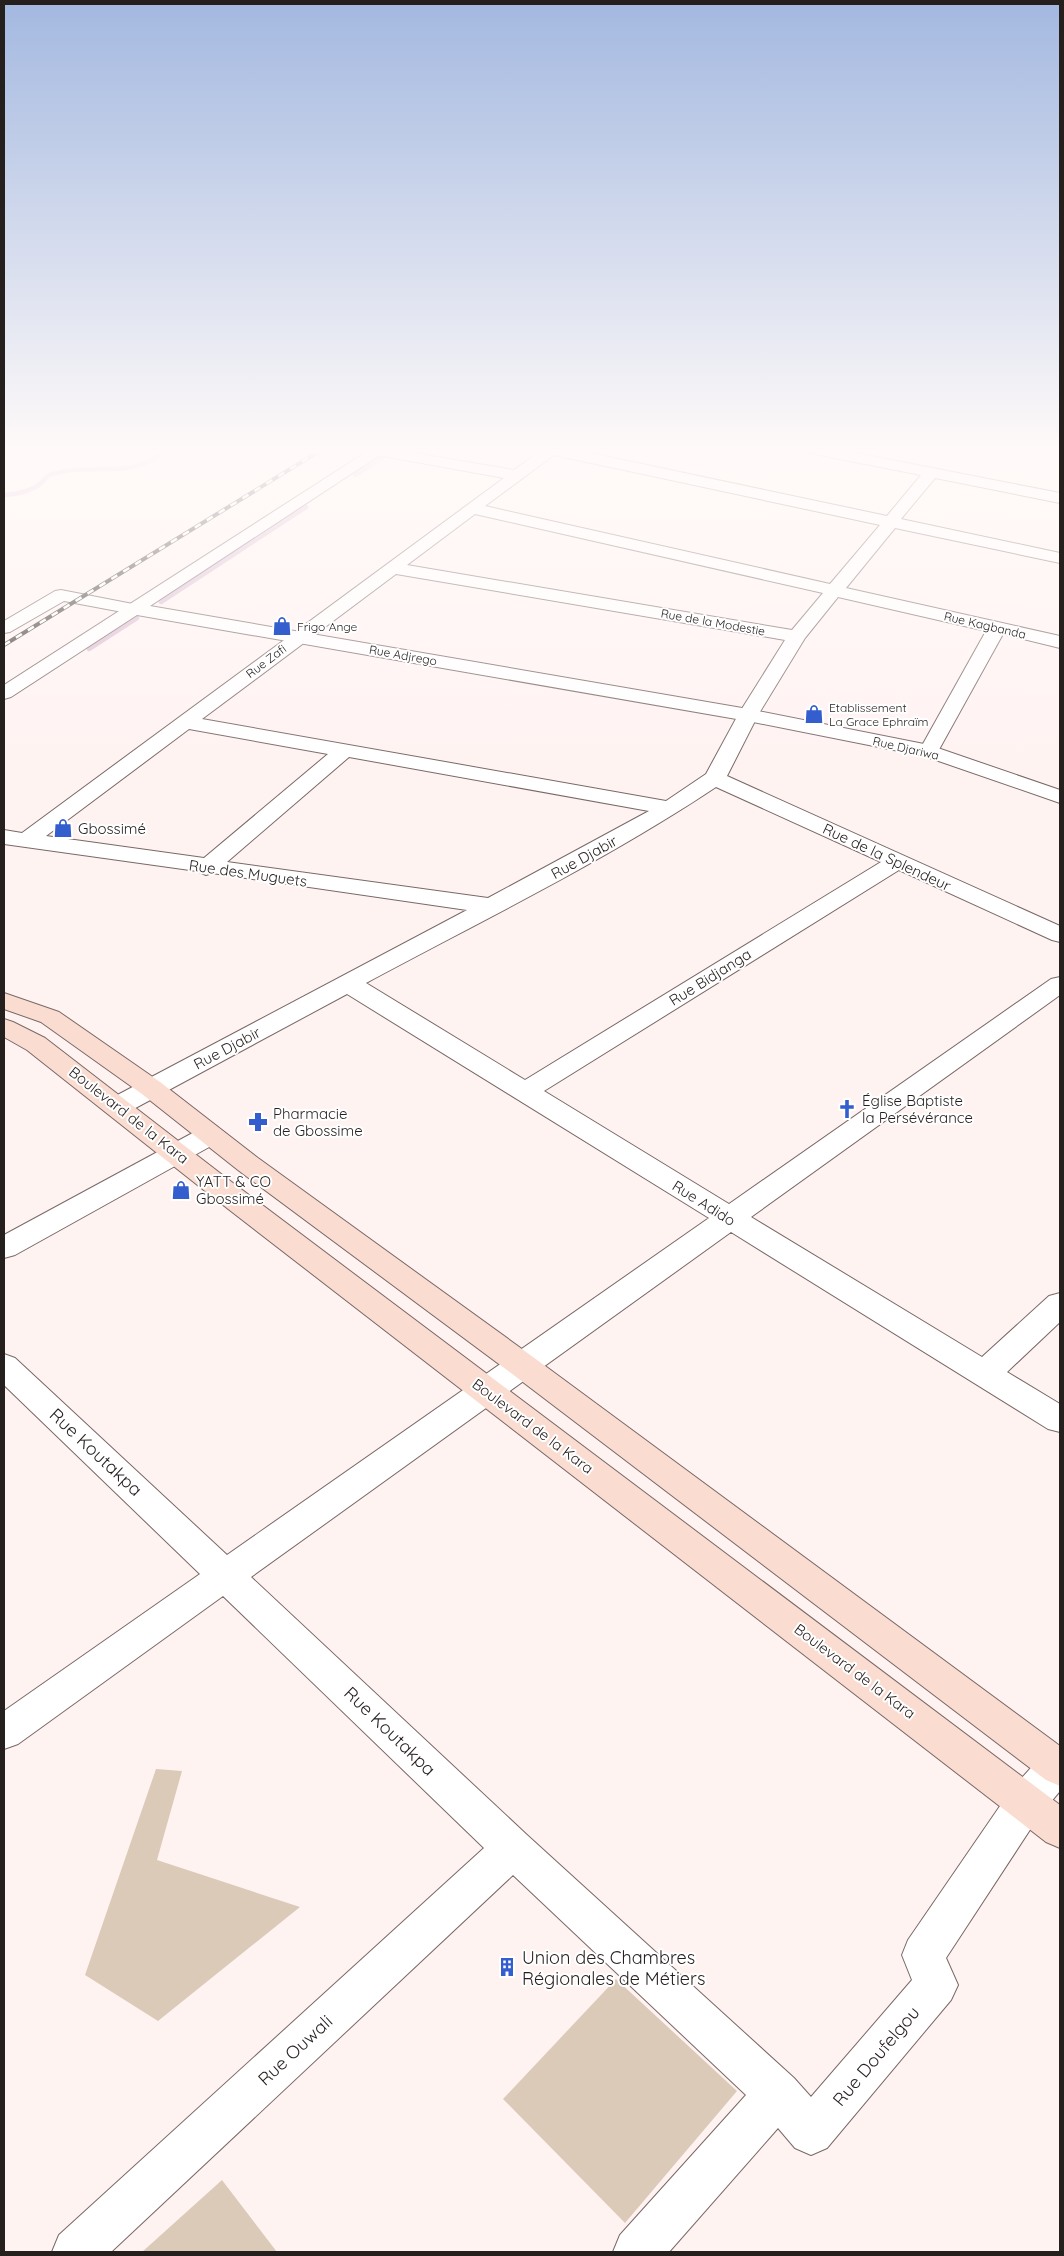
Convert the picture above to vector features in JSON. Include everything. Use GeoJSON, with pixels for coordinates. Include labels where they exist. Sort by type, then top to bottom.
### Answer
{"type":"FeatureCollection","features":[{"type":"Feature","properties":{"kind":"main road"},"geometry":{"type":"LineString","coordinates":[[4,1000],[50,1017],[151,1088],[210,1135],[522,1365],[1059,1766]]}},
{"type":"Feature","properties":{"kind":"main road","name":"Boulevard de la Kara"},"geometry":{"type":"LineString","coordinates":[[4,1027],[36,1044],[118,1106],[1060,1829]]}},
{"type":"Feature","properties":{"kind":"street"},"geometry":{"type":"LineString","coordinates":[[4,693],[221,552]]}},
{"type":"Feature","properties":{"kind":"street","name":"Rue Zafi"},"geometry":{"type":"LineString","coordinates":[[27,840],[413,552]]}},
{"type":"Feature","properties":{"kind":"street","name":"Rue Kagbanda"},"geometry":{"type":"LineString","coordinates":[[665,552],[1060,642]]}},
{"type":"Feature","properties":{"kind":"street","name":"Rue Djabir"},"geometry":{"type":"LineString","coordinates":[[118,1106],[587,855],[670,808],[715,778],[748,715],[797,636],[865,552]]}},
{"type":"Feature","properties":{"kind":"street"},"geometry":{"type":"LineString","coordinates":[[1033,552],[1060,558]]}},
{"type":"Feature","properties":{"kind":"street","name":"Rue de la Modestie"},"geometry":{"type":"LineString","coordinates":[[392,568],[797,636]]}},
{"type":"Feature","properties":{"kind":"street","name":"Rue Adjrego"},"geometry":{"type":"LineString","coordinates":[[4,628],[58,596],[300,636],[748,715]]}},
{"type":"Feature","properties":{"kind":"street"},"geometry":{"type":"LineString","coordinates":[[929,751],[997,628]]}},
{"type":"Feature","properties":{"kind":"street","name":"Rue Djariwa"},"geometry":{"type":"LineString","coordinates":[[748,715],[929,751],[1060,797]]}},
{"type":"Feature","properties":{"kind":"street"},"geometry":{"type":"LineString","coordinates":[[185,722],[346,749],[670,808]]}},
{"type":"Feature","properties":{"kind":"street"},"geometry":{"type":"LineString","coordinates":[[206,868],[346,749]]}},
{"type":"Feature","properties":{"kind":"street","name":"Rue de la Splendeur"},"geometry":{"type":"LineString","coordinates":[[715,778],[1060,935]]}},
{"type":"Feature","properties":{"kind":"street","name":"Rue des Muguets"},"geometry":{"type":"LineString","coordinates":[[4,837],[206,868],[492,906]]}},
{"type":"Feature","properties":{"kind":"street","name":"Rue Bidjanga"},"geometry":{"type":"LineString","coordinates":[[524,1092],[897,862]]}},
{"type":"Feature","properties":{"kind":"street","name":"Rue Adido"},"geometry":{"type":"LineString","coordinates":[[349,984],[729,1219],[1060,1420]]}},
{"type":"Feature","properties":{"kind":"street"},"geometry":{"type":"LineString","coordinates":[[4,1732],[1060,984]]}},
{"type":"Feature","properties":{"kind":"street"},"geometry":{"type":"LineString","coordinates":[[4,1248],[210,1135]]}},
{"type":"Feature","properties":{"kind":"street"},"geometry":{"type":"LineString","coordinates":[[984,1374],[1060,1304]]}},
{"type":"Feature","properties":{"kind":"street","name":"Rue Koutakpa"},"geometry":{"type":"LineString","coordinates":[[4,1366],[513,1848],[778,2094]]}},
{"type":"Feature","properties":{"kind":"street","name":"Rue Doufelgou"},"geometry":{"type":"LineString","coordinates":[[778,2094],[811,2132],[936,1985],[923,1955],[1025,1803],[1059,1766]]}},
{"type":"Feature","properties":{"kind":"street","name":"Rue Ouwali"},"geometry":{"type":"LineString","coordinates":[[76,2252],[513,1848]]}},
{"type":"Feature","properties":{"kind":"street"},"geometry":{"type":"LineString","coordinates":[[637,2252],[778,2094]]}},
{"type":"Feature","properties":{"kind":"shaded area"},"geometry":{"type":"Polygon","coordinates":[[[156,1769],[182,1771],[157,1860],[300,1907],[158,2021],[85,1975],[156,1769]]]}},
{"type":"Feature","properties":{"kind":"shaded area"},"geometry":{"type":"Polygon","coordinates":[[[616,1979],[737,2091],[625,2223],[503,2099],[616,1979]]]}},
{"type":"Feature","properties":{"kind":"shaded area"},"geometry":{"type":"Polygon","coordinates":[[[222,2180],[277,2252],[142,2252],[222,2180]]]}},
{"type":"Feature","properties":{"kind":"waterway"},"geometry":{"type":"LineString","coordinates":[[161,602],[237,552]]}},
{"type":"Feature","properties":{"kind":"waterway"},"geometry":{"type":"LineString","coordinates":[[89,649],[137,618]]}},
{"type":"Feature","properties":{"kind":"railway"},"geometry":{"type":"LineString","coordinates":[[4,645],[155,552]]}},
{"type":"Feature","properties":{"kind":"place","name":"Frigo Ange"},"geometry":{"type":"Point","coordinates":[282,626]}},
{"type":"Feature","properties":{"kind":"place","name":"Etablissement La Grace Ephraïm"},"geometry":{"type":"Point","coordinates":[814,714]}},
{"type":"Feature","properties":{"kind":"place","name":"Gbossimé"},"geometry":{"type":"Point","coordinates":[63,828]}},
{"type":"Feature","properties":{"kind":"place","name":"Église Baptiste la Persévérance"},"geometry":{"type":"Point","coordinates":[847,1109]}},
{"type":"Feature","properties":{"kind":"place","name":"Pharmacie de Gbossime"},"geometry":{"type":"Point","coordinates":[258,1122]}},
{"type":"Feature","properties":{"kind":"place","name":"YATT & CO Gbossimé"},"geometry":{"type":"Point","coordinates":[181,1190]}},
{"type":"Feature","properties":{"kind":"place","name":"Union des Chambres Régionales de Métiers"},"geometry":{"type":"Point","coordinates":[507,1967]}}]}
